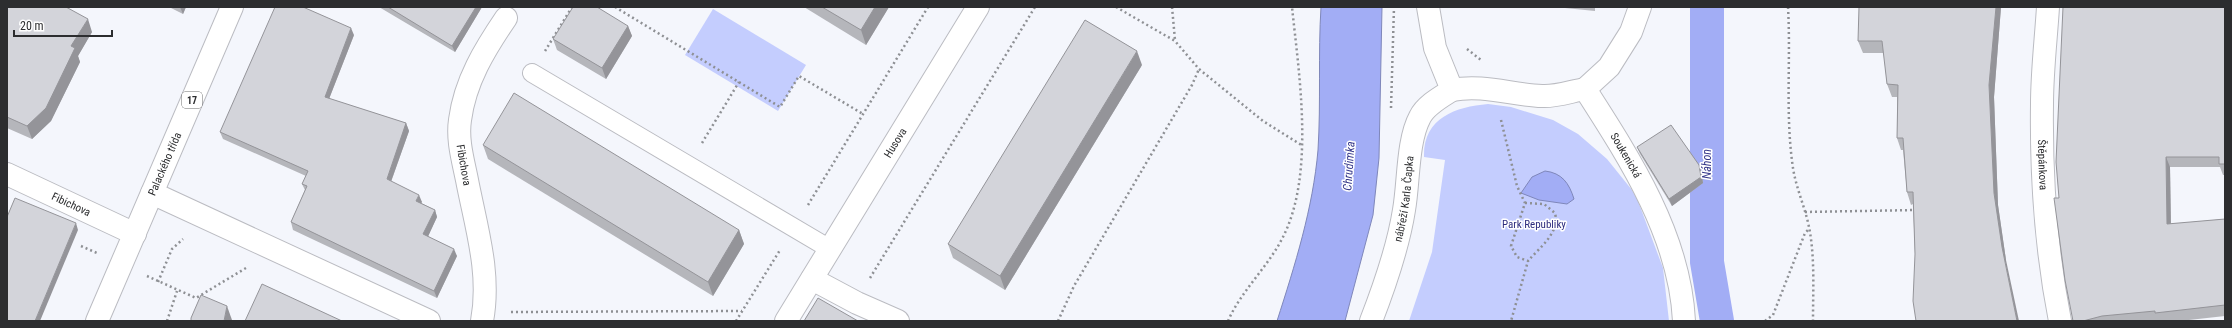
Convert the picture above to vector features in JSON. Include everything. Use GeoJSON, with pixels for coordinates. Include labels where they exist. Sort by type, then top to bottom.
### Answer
{"type":"FeatureCollection","features":[{"type":"Feature","properties":{"kind":"street","name":"Palackého třída"},"geometry":{"type":"LineString","coordinates":[[97,321],[232,7]]}},
{"type":"Feature","properties":{"kind":"street","name":"Husova"},"geometry":{"type":"LineString","coordinates":[[786,321],[977,7]]}},
{"type":"Feature","properties":{"kind":"street"},"geometry":{"type":"LineString","coordinates":[[1428,7],[1435,48],[1452,90]]}},
{"type":"Feature","properties":{"kind":"street"},"geometry":{"type":"LineString","coordinates":[[1585,88],[1609,67],[1631,32],[1640,7]]}},
{"type":"Feature","properties":{"kind":"street","name":"Štěpánkova"},"geometry":{"type":"LineString","coordinates":[[2048,7],[2042,102],[2044,202],[2053,286],[2060,321]]}},
{"type":"Feature","properties":{"kind":"street","name":"Fibichova"},"geometry":{"type":"LineString","coordinates":[[482,321],[486,295],[485,279],[482,253],[462,155],[460,120],[475,68],[483,52],[506,18]]}},
{"type":"Feature","properties":{"kind":"street","name":"nábřeží Karla Čapka"},"geometry":{"type":"LineString","coordinates":[[1371,321],[1385,285],[1397,242],[1404,212],[1414,136],[1420,116],[1436,100],[1452,90],[1475,87],[1545,96],[1585,88]]}},
{"type":"Feature","properties":{"kind":"street","name":"Soukenická"},"geometry":{"type":"LineString","coordinates":[[1585,88],[1614,133],[1640,180],[1670,246],[1678,275],[1684,321]]}},
{"type":"Feature","properties":{"kind":"street","name":"Fibichova"},"geometry":{"type":"LineString","coordinates":[[7,174],[135,234]]}},
{"type":"Feature","properties":{"kind":"street"},"geometry":{"type":"LineString","coordinates":[[152,193],[429,321]]}},
{"type":"Feature","properties":{"kind":"street"},"geometry":{"type":"LineString","coordinates":[[812,279],[857,303],[898,321]]}},
{"type":"Feature","properties":{"kind":"lane"},"geometry":{"type":"LineString","coordinates":[[532,72],[830,249]]}},
{"type":"Feature","properties":{"kind":"path"},"geometry":{"type":"LineString","coordinates":[[532,72],[572,7]]}},
{"type":"Feature","properties":{"kind":"path"},"geometry":{"type":"LineString","coordinates":[[615,7],[780,107],[799,76],[863,114]]}},
{"type":"Feature","properties":{"kind":"path"},"geometry":{"type":"LineString","coordinates":[[736,321],[928,7]]}},
{"type":"Feature","properties":{"kind":"path"},"geometry":{"type":"LineString","coordinates":[[870,279],[1035,7]]}},
{"type":"Feature","properties":{"kind":"path"},"geometry":{"type":"LineString","coordinates":[[1116,7],[1175,41],[1198,69],[1263,121],[1303,146]]}},
{"type":"Feature","properties":{"kind":"path"},"geometry":{"type":"LineString","coordinates":[[1172,7],[1175,41]]}},
{"type":"Feature","properties":{"kind":"path"},"geometry":{"type":"LineString","coordinates":[[1228,321],[1283,236],[1296,195],[1303,146],[1300,86],[1292,7]]}},
{"type":"Feature","properties":{"kind":"path"},"geometry":{"type":"LineString","coordinates":[[1788,7],[1790,40],[1788,109],[1793,169],[1809,228],[1812,256],[1813,321]]}},
{"type":"Feature","properties":{"kind":"path"},"geometry":{"type":"LineString","coordinates":[[1464,46],[1485,63]]}},
{"type":"Feature","properties":{"kind":"path"},"geometry":{"type":"LineString","coordinates":[[1058,321],[1074,286],[1192,85],[1198,69]]}},
{"type":"Feature","properties":{"kind":"path"},"geometry":{"type":"LineString","coordinates":[[688,166],[739,82]]}},
{"type":"Feature","properties":{"kind":"path"},"geometry":{"type":"LineString","coordinates":[[1497,90],[1499,112],[1517,186],[1525,203],[1511,246],[1517,257],[1528,261]]}},
{"type":"Feature","properties":{"kind":"path"},"geometry":{"type":"LineString","coordinates":[[1511,321],[1528,261],[1551,236],[1556,223],[1555,213],[1544,204],[1525,203]]}},
{"type":"Feature","properties":{"kind":"path"},"geometry":{"type":"LineString","coordinates":[[1805,212],[1918,210]]}},
{"type":"Feature","properties":{"kind":"path"},"geometry":{"type":"LineString","coordinates":[[1765,321],[1773,315],[1805,233],[1809,228]]}},
{"type":"Feature","properties":{"kind":"path"},"geometry":{"type":"LineString","coordinates":[[81,246],[177,291],[196,298],[250,265]]}},
{"type":"Feature","properties":{"kind":"path"},"geometry":{"type":"LineString","coordinates":[[167,321],[177,291]]}},
{"type":"Feature","properties":{"kind":"path"},"geometry":{"type":"LineString","coordinates":[[504,312],[742,311]]}},
{"type":"Feature","properties":{"kind":"green space"},"geometry":{"type":"Polygon","coordinates":[[[713,9],[806,65],[778,111],[685,55],[713,9]]]}},
{"type":"Feature","properties":{"kind":"green space","name":"Park Republiky"},"geometry":{"type":"Polygon","coordinates":[[[1488,104],[1511,107],[1553,120],[1578,134],[1607,159],[1632,190],[1638,201],[1663,268],[1669,321],[1409,321],[1432,252],[1445,160],[1424,157],[1425,144],[1429,133],[1435,124],[1443,117],[1453,112],[1464,108],[1488,104]]]}},
{"type":"Feature","properties":{"kind":"water","name":"Chrudimka"},"geometry":{"type":"Polygon","coordinates":[[[1321,7],[1382,7],[1379,158],[1373,215],[1345,321],[1277,321],[1308,215],[1316,172],[1319,132],[1321,7]]]}},
{"type":"Feature","properties":{"kind":"water"},"geometry":{"type":"Polygon","coordinates":[[[1545,171],[1556,174],[1564,180],[1570,188],[1574,199],[1567,204],[1539,200],[1521,193],[1532,177],[1545,171]]]}},
{"type":"Feature","properties":{"kind":"building"},"geometry":{"type":"Polygon","coordinates":[[[7,7],[66,7],[88,19],[71,46],[75,48],[46,108],[27,126],[7,117],[7,7]]]}},
{"type":"Feature","properties":{"kind":"building"},"geometry":{"type":"Polygon","coordinates":[[[275,7],[303,7],[351,28],[325,97],[406,123],[387,179],[419,195],[416,201],[435,210],[423,234],[454,249],[434,291],[291,222],[307,186],[302,184],[308,171],[220,132],[275,7]]]}},
{"type":"Feature","properties":{"kind":"building"},"geometry":{"type":"Polygon","coordinates":[[[388,7],[476,7],[452,46],[388,7]]]}},
{"type":"Feature","properties":{"kind":"building"},"geometry":{"type":"Polygon","coordinates":[[[573,7],[597,7],[628,26],[602,68],[553,39],[573,7]]]}},
{"type":"Feature","properties":{"kind":"building"},"geometry":{"type":"Polygon","coordinates":[[[822,7],[875,7],[861,30],[822,7]]]}},
{"type":"Feature","properties":{"kind":"building"},"geometry":{"type":"Polygon","coordinates":[[[1859,7],[1996,7],[1989,85],[1994,193],[2002,247],[2017,321],[1916,321],[1913,301],[1915,254],[1913,192],[1907,192],[1903,138],[1897,138],[1898,85],[1887,84],[1882,41],[1858,41],[1859,7]]]}},
{"type":"Feature","properties":{"kind":"building"},"geometry":{"type":"Polygon","coordinates":[[[2063,7],[2225,7],[2225,164],[2219,164],[2219,157],[2166,157],[2167,224],[2225,219],[2225,305],[2155,313],[2155,311],[2102,316],[2083,321],[2073,321],[2065,280],[2054,198],[2059,198],[2056,162],[2063,7]]]}},
{"type":"Feature","properties":{"kind":"building"},"geometry":{"type":"Polygon","coordinates":[[[1085,20],[1137,51],[1000,276],[948,244],[1085,20]]]}},
{"type":"Feature","properties":{"kind":"building"},"geometry":{"type":"Polygon","coordinates":[[[514,93],[739,230],[708,282],[483,145],[514,93]]]}},
{"type":"Feature","properties":{"kind":"building"},"geometry":{"type":"Polygon","coordinates":[[[1671,125],[1699,165],[1701,177],[1669,199],[1637,147],[1671,125]]]}},
{"type":"Feature","properties":{"kind":"building"},"geometry":{"type":"Polygon","coordinates":[[[15,198],[76,223],[35,321],[7,321],[7,217],[15,198]]]}},
{"type":"Feature","properties":{"kind":"building"},"geometry":{"type":"Polygon","coordinates":[[[262,284],[342,321],[245,321],[262,284]]]}},
{"type":"Feature","properties":{"kind":"building"},"geometry":{"type":"Polygon","coordinates":[[[201,295],[227,306],[224,321],[191,321],[201,295]]]}},
{"type":"Feature","properties":{"kind":"building"},"geometry":{"type":"Polygon","coordinates":[[[818,298],[858,321],[804,321],[818,298]]]}},
{"type":"Feature","properties":{"kind":"waterway","name":"Náhon"},"geometry":{"type":"LineString","coordinates":[[1707,7],[1707,262],[1717,321]]}}]}
